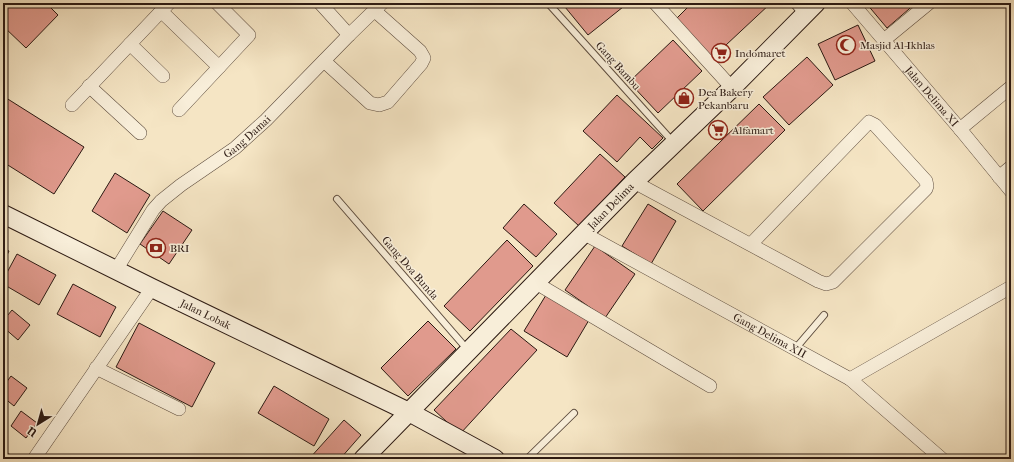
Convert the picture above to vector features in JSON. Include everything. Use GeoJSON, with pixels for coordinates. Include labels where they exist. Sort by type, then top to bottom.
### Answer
{"type":"FeatureCollection","features":[{"type":"Feature","properties":{"kind":"main road","name":"Jalan Delima"},"geometry":{"type":"LineString","coordinates":[[363,459],[583,233],[732,88],[804,7]]}},
{"type":"Feature","properties":{"kind":"main road","name":"Jalan Lobak"},"geometry":{"type":"LineString","coordinates":[[3,214],[409,412],[495,459]]}},
{"type":"Feature","properties":{"kind":"street"},"geometry":{"type":"LineString","coordinates":[[179,110],[248,35],[217,3]]}},
{"type":"Feature","properties":{"kind":"street"},"geometry":{"type":"LineString","coordinates":[[320,3],[348,35]]}},
{"type":"Feature","properties":{"kind":"street"},"geometry":{"type":"LineString","coordinates":[[655,3],[732,88]]}},
{"type":"Feature","properties":{"kind":"street","name":"Jalan Delima XI"},"geometry":{"type":"LineString","coordinates":[[852,3],[1011,191]]}},
{"type":"Feature","properties":{"kind":"street"},"geometry":{"type":"LineString","coordinates":[[884,40],[929,3]]}},
{"type":"Feature","properties":{"kind":"street"},"geometry":{"type":"LineString","coordinates":[[72,105],[165,7],[219,67]]}},
{"type":"Feature","properties":{"kind":"street"},"geometry":{"type":"LineString","coordinates":[[324,61],[370,103],[379,105],[388,102],[421,64],[424,58],[379,7]]}},
{"type":"Feature","properties":{"kind":"street","name":"Gang Damai"},"geometry":{"type":"LineString","coordinates":[[116,270],[153,210],[161,201],[181,185],[235,148],[266,120],[348,35],[379,7]]}},
{"type":"Feature","properties":{"kind":"street"},"geometry":{"type":"LineString","coordinates":[[130,44],[163,76]]}},
{"type":"Feature","properties":{"kind":"street"},"geometry":{"type":"LineString","coordinates":[[90,86],[140,132]]}},
{"type":"Feature","properties":{"kind":"street"},"geometry":{"type":"LineString","coordinates":[[960,129],[1011,87]]}},
{"type":"Feature","properties":{"kind":"street"},"geometry":{"type":"LineString","coordinates":[[634,182],[826,284],[833,282],[926,189],[926,181],[875,125],[869,122],[751,244]]}},
{"type":"Feature","properties":{"kind":"street"},"geometry":{"type":"LineString","coordinates":[[999,177],[1011,167]]}},
{"type":"Feature","properties":{"kind":"street","name":"Gang Delima XII"},"geometry":{"type":"LineString","coordinates":[[583,233],[850,379],[942,459]]}},
{"type":"Feature","properties":{"kind":"street"},"geometry":{"type":"LineString","coordinates":[[536,283],[710,386]]}},
{"type":"Feature","properties":{"kind":"street"},"geometry":{"type":"LineString","coordinates":[[850,379],[1011,287]]}},
{"type":"Feature","properties":{"kind":"street"},"geometry":{"type":"LineString","coordinates":[[34,459],[152,288]]}},
{"type":"Feature","properties":{"kind":"street"},"geometry":{"type":"LineString","coordinates":[[96,368],[179,409]]}},
{"type":"Feature","properties":{"kind":"lane","name":"Gang Bambu"},"geometry":{"type":"LineString","coordinates":[[548,3],[674,143]]}},
{"type":"Feature","properties":{"kind":"lane","name":"Gang Doa Bunda"},"geometry":{"type":"LineString","coordinates":[[337,199],[468,350]]}},
{"type":"Feature","properties":{"kind":"lane"},"geometry":{"type":"LineString","coordinates":[[794,349],[824,315]]}},
{"type":"Feature","properties":{"kind":"lane"},"geometry":{"type":"LineString","coordinates":[[527,459],[574,413]]}},
{"type":"Feature","properties":{"kind":"building"},"geometry":{"type":"Polygon","coordinates":[[[3,3],[46,3],[58,15],[26,48],[3,26],[3,3]]]}},
{"type":"Feature","properties":{"kind":"building"},"geometry":{"type":"Polygon","coordinates":[[[570,3],[628,3],[588,35],[565,7],[570,3]]]}},
{"type":"Feature","properties":{"kind":"building"},"geometry":{"type":"Polygon","coordinates":[[[692,3],[771,3],[711,59],[675,20],[692,3]]]}},
{"type":"Feature","properties":{"kind":"building"},"geometry":{"type":"Polygon","coordinates":[[[866,3],[916,3],[887,28],[866,3]]]}},
{"type":"Feature","properties":{"kind":"building"},"geometry":{"type":"Polygon","coordinates":[[[858,25],[875,61],[835,80],[818,44],[858,25]]]}},
{"type":"Feature","properties":{"kind":"building"},"geometry":{"type":"Polygon","coordinates":[[[673,40],[702,71],[658,113],[629,82],[673,40]]]}},
{"type":"Feature","properties":{"kind":"building"},"geometry":{"type":"Polygon","coordinates":[[[807,57],[833,85],[789,125],[763,97],[807,57]]]}},
{"type":"Feature","properties":{"kind":"building"},"geometry":{"type":"Polygon","coordinates":[[[617,95],[663,138],[652,149],[640,137],[617,162],[583,131],[617,95]]]}},
{"type":"Feature","properties":{"kind":"building"},"geometry":{"type":"Polygon","coordinates":[[[3,96],[84,147],[54,194],[3,162],[3,96]]]}},
{"type":"Feature","properties":{"kind":"building"},"geometry":{"type":"Polygon","coordinates":[[[759,104],[785,130],[703,211],[677,184],[759,104]]]}},
{"type":"Feature","properties":{"kind":"building"},"geometry":{"type":"Polygon","coordinates":[[[600,154],[625,177],[579,226],[554,203],[600,154]]]}},
{"type":"Feature","properties":{"kind":"building"},"geometry":{"type":"Polygon","coordinates":[[[115,173],[150,195],[127,233],[92,211],[115,173]]]}},
{"type":"Feature","properties":{"kind":"building"},"geometry":{"type":"Polygon","coordinates":[[[524,204],[557,234],[536,257],[503,228],[524,204]]]}},
{"type":"Feature","properties":{"kind":"building"},"geometry":{"type":"Polygon","coordinates":[[[648,204],[676,221],[651,264],[622,246],[648,204]]]}},
{"type":"Feature","properties":{"kind":"building"},"geometry":{"type":"Polygon","coordinates":[[[163,211],[192,230],[169,264],[140,244],[163,211]]]}},
{"type":"Feature","properties":{"kind":"building"},"geometry":{"type":"Polygon","coordinates":[[[507,240],[533,266],[470,331],[444,306],[507,240]]]}},
{"type":"Feature","properties":{"kind":"building"},"geometry":{"type":"Polygon","coordinates":[[[595,246],[635,274],[605,318],[565,290],[595,246]]]}},
{"type":"Feature","properties":{"kind":"building"},"geometry":{"type":"Polygon","coordinates":[[[3,248],[9,251],[3,263],[3,248]]]}},
{"type":"Feature","properties":{"kind":"building"},"geometry":{"type":"Polygon","coordinates":[[[17,254],[56,275],[39,305],[3,284],[3,280],[17,254]]]}},
{"type":"Feature","properties":{"kind":"building"},"geometry":{"type":"Polygon","coordinates":[[[73,284],[116,307],[100,337],[57,314],[73,284]]]}},
{"type":"Feature","properties":{"kind":"building"},"geometry":{"type":"Polygon","coordinates":[[[546,295],[589,320],[567,357],[524,331],[546,295]]]}},
{"type":"Feature","properties":{"kind":"building"},"geometry":{"type":"Polygon","coordinates":[[[12,310],[30,325],[18,340],[3,327],[3,321],[12,310]]]}},
{"type":"Feature","properties":{"kind":"building"},"geometry":{"type":"Polygon","coordinates":[[[428,321],[456,349],[408,396],[381,368],[428,321]]]}},
{"type":"Feature","properties":{"kind":"building"},"geometry":{"type":"Polygon","coordinates":[[[139,323],[215,363],[192,407],[116,367],[139,323]]]}},
{"type":"Feature","properties":{"kind":"building"},"geometry":{"type":"Polygon","coordinates":[[[511,329],[537,350],[460,434],[434,410],[511,329]]]}},
{"type":"Feature","properties":{"kind":"building"},"geometry":{"type":"Polygon","coordinates":[[[11,376],[27,388],[14,406],[3,397],[3,387],[11,376]]]}},
{"type":"Feature","properties":{"kind":"building"},"geometry":{"type":"Polygon","coordinates":[[[274,386],[329,419],[314,446],[258,413],[274,386]]]}},
{"type":"Feature","properties":{"kind":"building"},"geometry":{"type":"Polygon","coordinates":[[[21,411],[37,423],[26,438],[11,426],[21,411]]]}},
{"type":"Feature","properties":{"kind":"building"},"geometry":{"type":"Polygon","coordinates":[[[344,420],[361,435],[340,459],[309,459],[344,420]]]}},
{"type":"Feature","properties":{"kind":"building"},"geometry":{"type":"Polygon","coordinates":[[[429,454],[434,459],[424,459],[429,454]]]}},
{"type":"Feature","properties":{"kind":"place","name":"Masjid Al-Ikhlas"},"geometry":{"type":"Point","coordinates":[846,45]}},
{"type":"Feature","properties":{"kind":"place","name":"Indomaret"},"geometry":{"type":"Point","coordinates":[721,53]}},
{"type":"Feature","properties":{"kind":"place","name":"Dea Bakery Pekanbaru"},"geometry":{"type":"Point","coordinates":[684,98]}},
{"type":"Feature","properties":{"kind":"place","name":"Alfamart"},"geometry":{"type":"Point","coordinates":[718,130]}},
{"type":"Feature","properties":{"kind":"place","name":"BRI"},"geometry":{"type":"Point","coordinates":[156,248]}}]}
